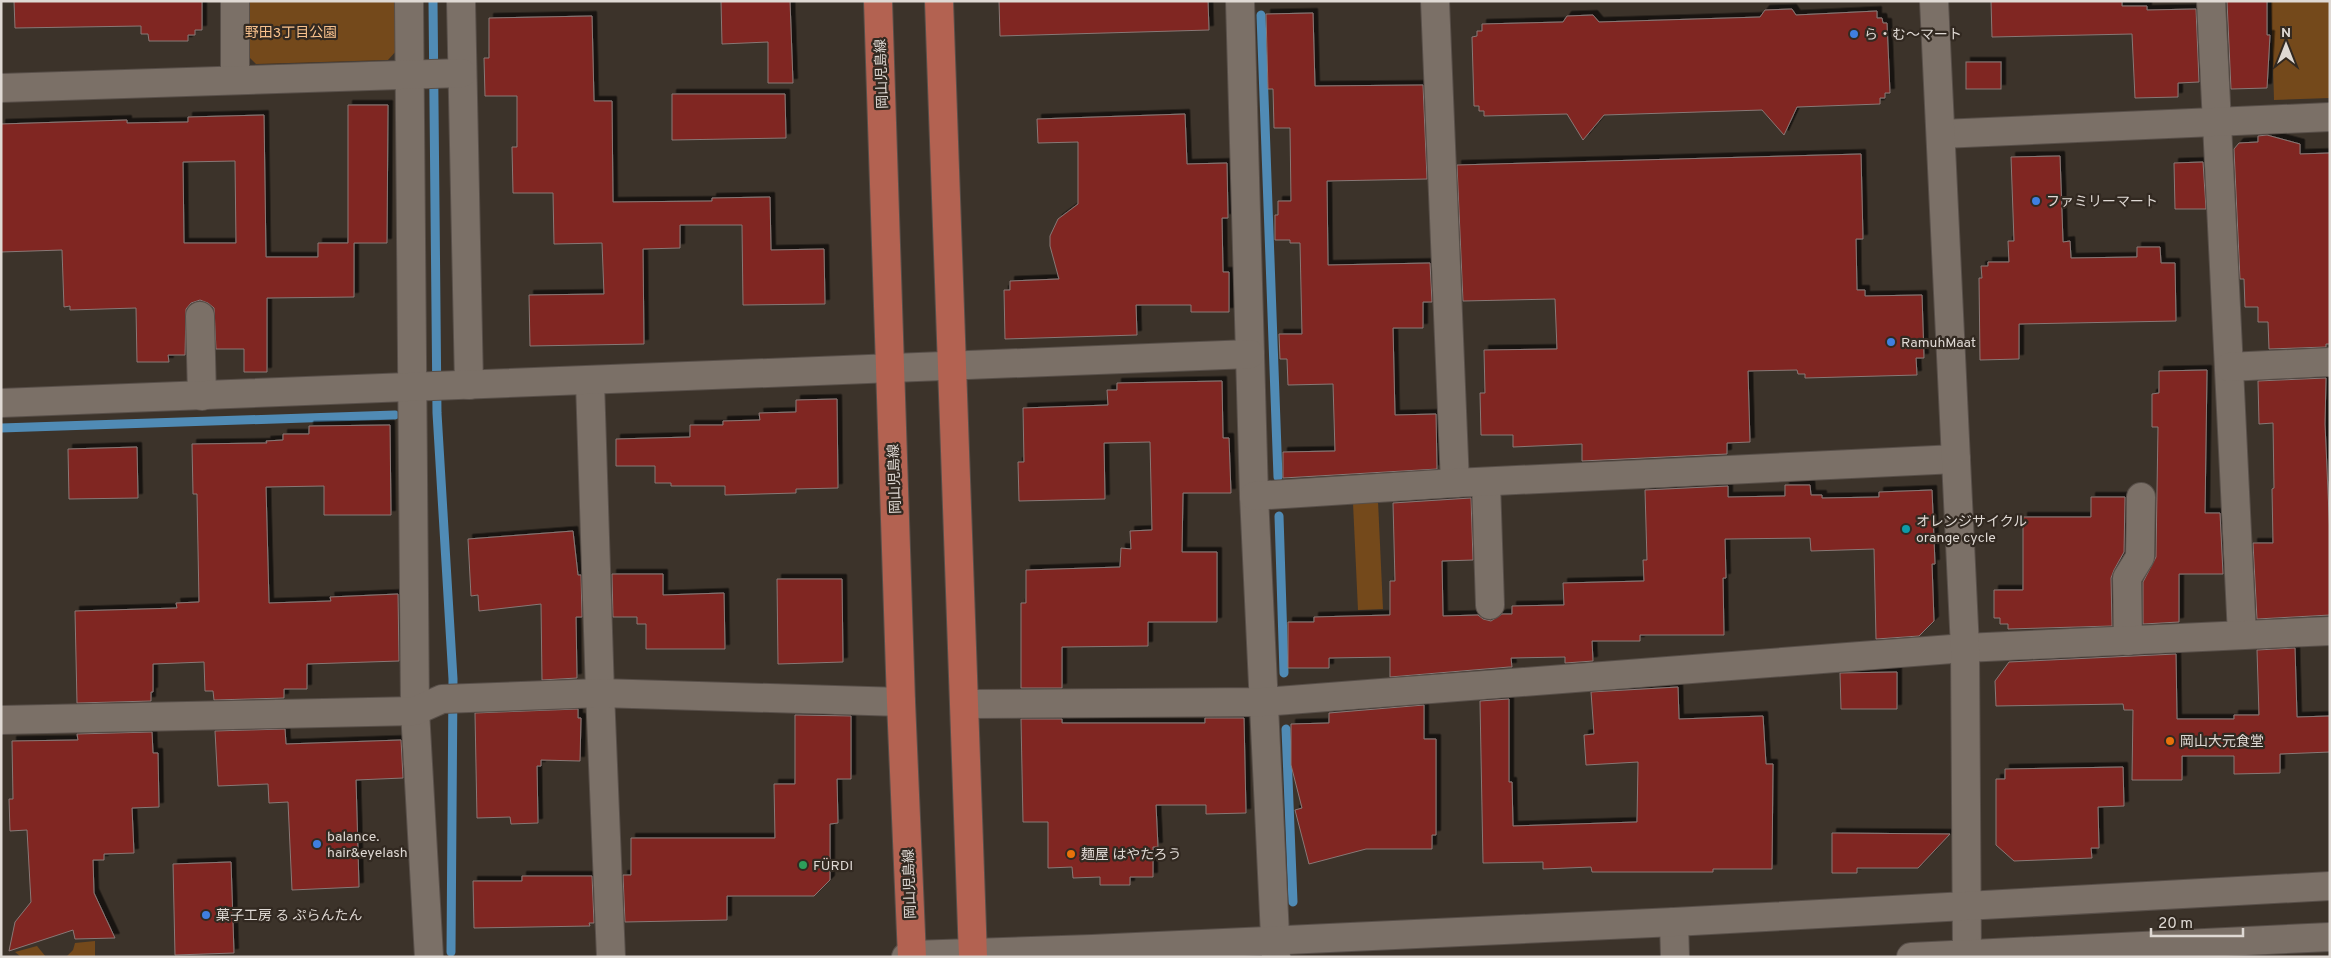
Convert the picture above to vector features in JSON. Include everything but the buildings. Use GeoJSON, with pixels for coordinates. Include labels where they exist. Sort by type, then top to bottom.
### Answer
{"type":"FeatureCollection","features":[{"type":"Feature","properties":{"kind":"main road","name":"岡山児島線"},"geometry":{"type":"LineString","coordinates":[[878,1],[910,956]]}},
{"type":"Feature","properties":{"kind":"main road"},"geometry":{"type":"LineString","coordinates":[[939,1],[973,954]]}},
{"type":"Feature","properties":{"kind":"street"},"geometry":{"type":"LineString","coordinates":[[235,1],[235,80]]}},
{"type":"Feature","properties":{"kind":"street"},"geometry":{"type":"LineString","coordinates":[[409,1],[434,74],[438,387],[415,711],[429,957]]}},
{"type":"Feature","properties":{"kind":"street"},"geometry":{"type":"LineString","coordinates":[[438,387],[434,74],[461,1]]}},
{"type":"Feature","properties":{"kind":"street"},"geometry":{"type":"LineString","coordinates":[[1240,1],[1254,496],[1276,948]]}},
{"type":"Feature","properties":{"kind":"street"},"geometry":{"type":"LineString","coordinates":[[1435,1],[1455,483]]}},
{"type":"Feature","properties":{"kind":"street"},"geometry":{"type":"LineString","coordinates":[[1934,1],[1965,648],[1967,955]]}},
{"type":"Feature","properties":{"kind":"street"},"geometry":{"type":"LineString","coordinates":[[2211,1],[2242,635]]}},
{"type":"Feature","properties":{"kind":"street"},"geometry":{"type":"LineString","coordinates":[[1,88],[434,74]]}},
{"type":"Feature","properties":{"kind":"street"},"geometry":{"type":"LineString","coordinates":[[1941,134],[2330,117]]}},
{"type":"Feature","properties":{"kind":"street"},"geometry":{"type":"LineString","coordinates":[[200,316],[202,396]]}},
{"type":"Feature","properties":{"kind":"street"},"geometry":{"type":"LineString","coordinates":[[1,403],[590,382],[953,365],[1250,354]]}},
{"type":"Feature","properties":{"kind":"street"},"geometry":{"type":"LineString","coordinates":[[2229,367],[2330,362]]}},
{"type":"Feature","properties":{"kind":"street"},"geometry":{"type":"LineString","coordinates":[[590,382],[611,957]]}},
{"type":"Feature","properties":{"kind":"street"},"geometry":{"type":"LineString","coordinates":[[1254,496],[1455,483],[1956,459]]}},
{"type":"Feature","properties":{"kind":"street"},"geometry":{"type":"LineString","coordinates":[[1486,482],[1490,605]]}},
{"type":"Feature","properties":{"kind":"street"},"geometry":{"type":"LineString","coordinates":[[2128,641],[2126,578],[2140,557],[2141,497]]}},
{"type":"Feature","properties":{"kind":"street"},"geometry":{"type":"LineString","coordinates":[[964,704],[1264,702],[1965,648],[2330,631]]}},
{"type":"Feature","properties":{"kind":"street"},"geometry":{"type":"LineString","coordinates":[[1,720],[415,711],[452,699],[600,693],[900,702]]}},
{"type":"Feature","properties":{"kind":"street"},"geometry":{"type":"LineString","coordinates":[[910,956],[1092,949],[1276,948],[1674,922],[2330,886]]}},
{"type":"Feature","properties":{"kind":"street"},"geometry":{"type":"LineString","coordinates":[[1674,922],[1675,957]]}},
{"type":"Feature","properties":{"kind":"street"},"geometry":{"type":"LineString","coordinates":[[1911,957],[2135,952],[2330,937]]}},
{"type":"Feature","properties":{"kind":"green space","name":"野田3丁目公園"},"geometry":{"type":"Polygon","coordinates":[[[245,1],[396,1],[397,50],[388,60],[256,64],[245,53],[245,1]]]}},
{"type":"Feature","properties":{"kind":"green space"},"geometry":{"type":"Polygon","coordinates":[[[2271,1],[2330,1],[2330,98],[2274,100],[2271,1]]]}},
{"type":"Feature","properties":{"kind":"green space"},"geometry":{"type":"Polygon","coordinates":[[[1378,501],[1383,609],[1358,610],[1353,503],[1378,501]]]}},
{"type":"Feature","properties":{"kind":"green space"},"geometry":{"type":"Polygon","coordinates":[[[95,941],[95,957],[66,957],[73,950],[75,943],[95,941]]]}},
{"type":"Feature","properties":{"kind":"green space"},"geometry":{"type":"Polygon","coordinates":[[[37,946],[46,957],[21,957],[15,952],[37,946]]]}},
{"type":"Feature","properties":{"kind":"waterway"},"geometry":{"type":"LineString","coordinates":[[433,1],[437,413],[453,679],[451,952]]}},
{"type":"Feature","properties":{"kind":"waterway"},"geometry":{"type":"LineString","coordinates":[[1261,15],[1278,477]]}},
{"type":"Feature","properties":{"kind":"waterway"},"geometry":{"type":"LineString","coordinates":[[1,428],[395,415]]}},
{"type":"Feature","properties":{"kind":"waterway"},"geometry":{"type":"LineString","coordinates":[[1279,516],[1284,673]]}},
{"type":"Feature","properties":{"kind":"waterway"},"geometry":{"type":"LineString","coordinates":[[1286,729],[1293,902]]}},
{"type":"Feature","properties":{"kind":"place","name":"ら・む～マート"},"geometry":{"type":"Point","coordinates":[1854,34]}},
{"type":"Feature","properties":{"kind":"place","name":"ファミリーマート"},"geometry":{"type":"Point","coordinates":[2036,201]}},
{"type":"Feature","properties":{"kind":"place","name":"RamuhMaat"},"geometry":{"type":"Point","coordinates":[1891,342]}},
{"type":"Feature","properties":{"kind":"place","name":"オレンジサイクル orange cycle"},"geometry":{"type":"Point","coordinates":[1906,529]}},
{"type":"Feature","properties":{"kind":"place","name":"岡山大元食堂"},"geometry":{"type":"Point","coordinates":[2170,741]}},
{"type":"Feature","properties":{"kind":"place","name":"balance. hair&eyelash"},"geometry":{"type":"Point","coordinates":[317,844]}},
{"type":"Feature","properties":{"kind":"place","name":"麺屋 はやたろう"},"geometry":{"type":"Point","coordinates":[1071,854]}},
{"type":"Feature","properties":{"kind":"place","name":"FÜRDI"},"geometry":{"type":"Point","coordinates":[803,865]}},
{"type":"Feature","properties":{"kind":"place","name":"菓子工房 る ぷらんたん"},"geometry":{"type":"Point","coordinates":[206,915]}}]}
